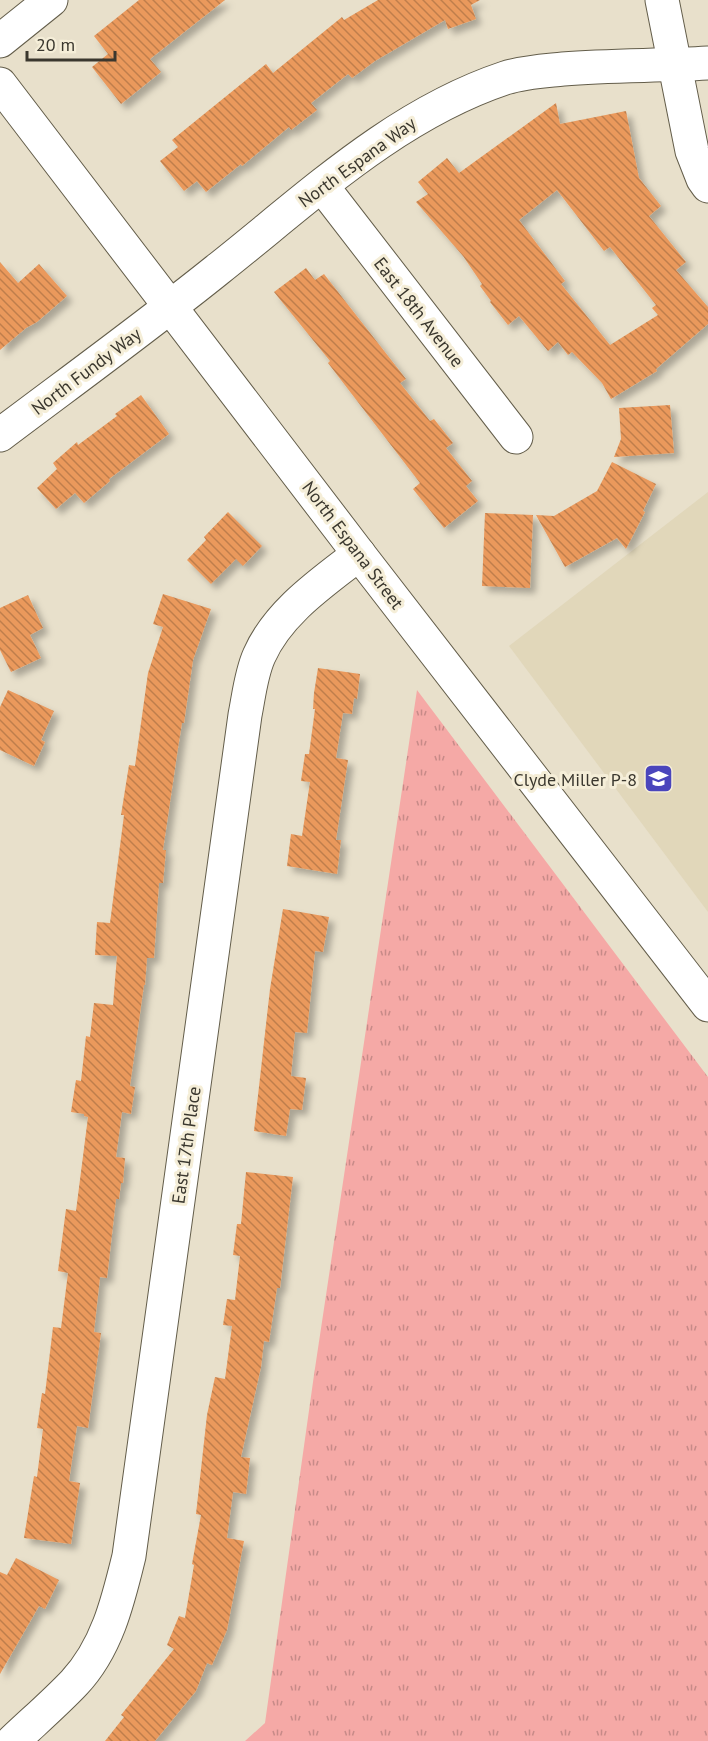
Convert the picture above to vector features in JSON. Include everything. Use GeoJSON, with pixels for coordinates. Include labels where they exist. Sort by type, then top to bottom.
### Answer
{"type":"FeatureCollection","features":[{"type":"Feature","properties":{"kind":"street"},"geometry":{"type":"LineString","coordinates":[[0,41],[51,0]]}},
{"type":"Feature","properties":{"kind":"street"},"geometry":{"type":"LineString","coordinates":[[662,0],[692,151],[708,186]]}},
{"type":"Feature","properties":{"kind":"street","name":"North Espana Way"},"geometry":{"type":"LineString","coordinates":[[171,306],[322,186],[411,120],[460,95],[507,77],[533,72],[595,67],[708,63]]}},
{"type":"Feature","properties":{"kind":"street","name":"North Espana Street"},"geometry":{"type":"LineString","coordinates":[[0,84],[359,554],[708,1005]]}},
{"type":"Feature","properties":{"kind":"street","name":"East 18th Avenue"},"geometry":{"type":"LineString","coordinates":[[322,186],[516,437]]}},
{"type":"Feature","properties":{"kind":"street","name":"North Fundy Way"},"geometry":{"type":"LineString","coordinates":[[0,435],[171,306]]}},
{"type":"Feature","properties":{"kind":"street","name":"East 17th Place"},"geometry":{"type":"LineString","coordinates":[[13,1741],[75,1682],[92,1659],[116,1608],[129,1556],[246,715],[255,668],[260,654],[283,619],[317,586],[359,554]]}},
{"type":"Feature","properties":{"kind":"shaded area","name":"Clyde Miller P-8"},"geometry":{"type":"Polygon","coordinates":[[[708,492],[708,912],[509,646],[708,492]]]}},
{"type":"Feature","properties":{"kind":"green space"},"geometry":{"type":"Polygon","coordinates":[[[417,690],[708,1077],[708,1741],[245,1741],[265,1723],[314,1375],[417,690]]]}},
{"type":"Feature","properties":{"kind":"building"},"geometry":{"type":"Polygon","coordinates":[[[139,0],[225,0],[150,59],[161,72],[121,104],[92,67],[108,54],[94,36],[139,0]]]}},
{"type":"Feature","properties":{"kind":"building"},"geometry":{"type":"Polygon","coordinates":[[[378,0],[480,0],[471,5],[476,19],[448,29],[445,20],[375,61],[352,78],[348,74],[311,103],[317,110],[291,130],[289,127],[206,192],[197,181],[184,191],[160,161],[178,147],[172,140],[266,64],[273,73],[342,17],[344,20],[378,0]]]}},
{"type":"Feature","properties":{"kind":"building"},"geometry":{"type":"Polygon","coordinates":[[[556,103],[560,124],[626,111],[639,178],[661,206],[649,216],[686,262],[676,270],[708,307],[708,324],[656,369],[657,371],[611,399],[602,383],[572,352],[568,355],[558,342],[548,351],[519,316],[508,325],[490,302],[480,286],[482,284],[463,256],[416,202],[428,194],[418,182],[447,158],[459,173],[556,103]],[[557,190],[519,220],[565,281],[561,284],[610,345],[658,315],[652,308],[656,305],[610,247],[604,251],[557,190]]]}},
{"type":"Feature","properties":{"kind":"building"},"geometry":{"type":"Polygon","coordinates":[[[0,262],[18,283],[39,264],[67,296],[0,350],[0,262]]]}},
{"type":"Feature","properties":{"kind":"building"},"geometry":{"type":"Polygon","coordinates":[[[306,268],[315,280],[324,274],[406,379],[400,383],[430,421],[434,419],[453,443],[446,448],[472,481],[466,486],[478,501],[444,528],[413,489],[420,483],[328,363],[330,361],[274,292],[306,268]]]}},
{"type":"Feature","properties":{"kind":"building"},"geometry":{"type":"Polygon","coordinates":[[[141,395],[169,434],[109,479],[110,481],[84,503],[75,493],[56,509],[37,488],[57,469],[53,463],[77,442],[78,445],[117,416],[115,414],[141,395]]]}},
{"type":"Feature","properties":{"kind":"building"},"geometry":{"type":"Polygon","coordinates":[[[670,405],[674,453],[614,457],[621,439],[619,408],[670,405]]]}},
{"type":"Feature","properties":{"kind":"building"},"geometry":{"type":"Polygon","coordinates":[[[612,462],[656,484],[643,511],[645,512],[626,549],[617,538],[565,567],[536,515],[554,516],[597,491],[612,462]]]}},
{"type":"Feature","properties":{"kind":"building"},"geometry":{"type":"Polygon","coordinates":[[[228,512],[262,546],[243,566],[236,559],[211,584],[187,560],[206,540],[204,537],[228,512]]]}},
{"type":"Feature","properties":{"kind":"building"},"geometry":{"type":"Polygon","coordinates":[[[485,513],[533,515],[530,588],[482,586],[485,513]]]}},
{"type":"Feature","properties":{"kind":"building"},"geometry":{"type":"Polygon","coordinates":[[[163,594],[211,609],[193,660],[178,748],[163,850],[166,850],[163,883],[159,883],[154,958],[147,958],[130,1086],[135,1087],[131,1114],[122,1112],[116,1157],[125,1158],[123,1183],[121,1183],[119,1199],[116,1199],[107,1278],[100,1277],[94,1332],[101,1333],[88,1428],[77,1426],[69,1481],[80,1483],[71,1544],[24,1538],[34,1476],[37,1477],[43,1429],[37,1428],[42,1393],[45,1394],[53,1327],[61,1328],[68,1273],[58,1271],[66,1209],[76,1211],[88,1117],[71,1112],[76,1080],[81,1081],[86,1036],[90,1037],[94,1003],[113,1005],[117,956],[95,955],[97,922],[110,923],[124,815],[121,815],[129,765],[135,766],[148,673],[163,627],[153,624],[163,594]]]}},
{"type":"Feature","properties":{"kind":"building"},"geometry":{"type":"Polygon","coordinates":[[[28,595],[43,628],[30,635],[41,658],[11,672],[0,650],[0,608],[28,595]]]}},
{"type":"Feature","properties":{"kind":"building"},"geometry":{"type":"Polygon","coordinates":[[[318,668],[360,674],[357,699],[354,698],[352,714],[343,713],[336,758],[348,760],[336,840],[341,840],[337,874],[287,866],[291,834],[302,836],[310,782],[301,781],[305,754],[309,754],[318,668]]]}},
{"type":"Feature","properties":{"kind":"building"},"geometry":{"type":"Polygon","coordinates":[[[8,690],[54,711],[41,740],[45,742],[34,766],[0,750],[0,707],[8,690]]]}},
{"type":"Feature","properties":{"kind":"building"},"geometry":{"type":"Polygon","coordinates":[[[283,909],[329,917],[323,952],[315,951],[307,1033],[295,1032],[291,1076],[306,1078],[302,1110],[290,1109],[286,1136],[254,1131],[270,989],[283,909]]]}},
{"type":"Feature","properties":{"kind":"building"},"geometry":{"type":"Polygon","coordinates":[[[246,1172],[293,1177],[280,1288],[277,1288],[269,1342],[264,1341],[261,1367],[241,1457],[250,1458],[246,1494],[233,1492],[227,1538],[244,1541],[227,1630],[212,1665],[207,1663],[196,1691],[155,1741],[105,1741],[124,1717],[121,1715],[174,1649],[167,1645],[179,1616],[185,1618],[201,1515],[196,1514],[207,1415],[215,1377],[225,1379],[232,1326],[223,1325],[227,1299],[235,1300],[240,1256],[233,1255],[237,1224],[241,1224],[246,1172]]]}},
{"type":"Feature","properties":{"kind":"building"},"geometry":{"type":"Polygon","coordinates":[[[16,1558],[59,1580],[45,1609],[39,1606],[0,1674],[0,1572],[7,1575],[16,1558]]]}},
{"type":"Feature","properties":{"kind":"place","name":"Clyde Miller P-8"},"geometry":{"type":"Point","coordinates":[658,779]}}]}
